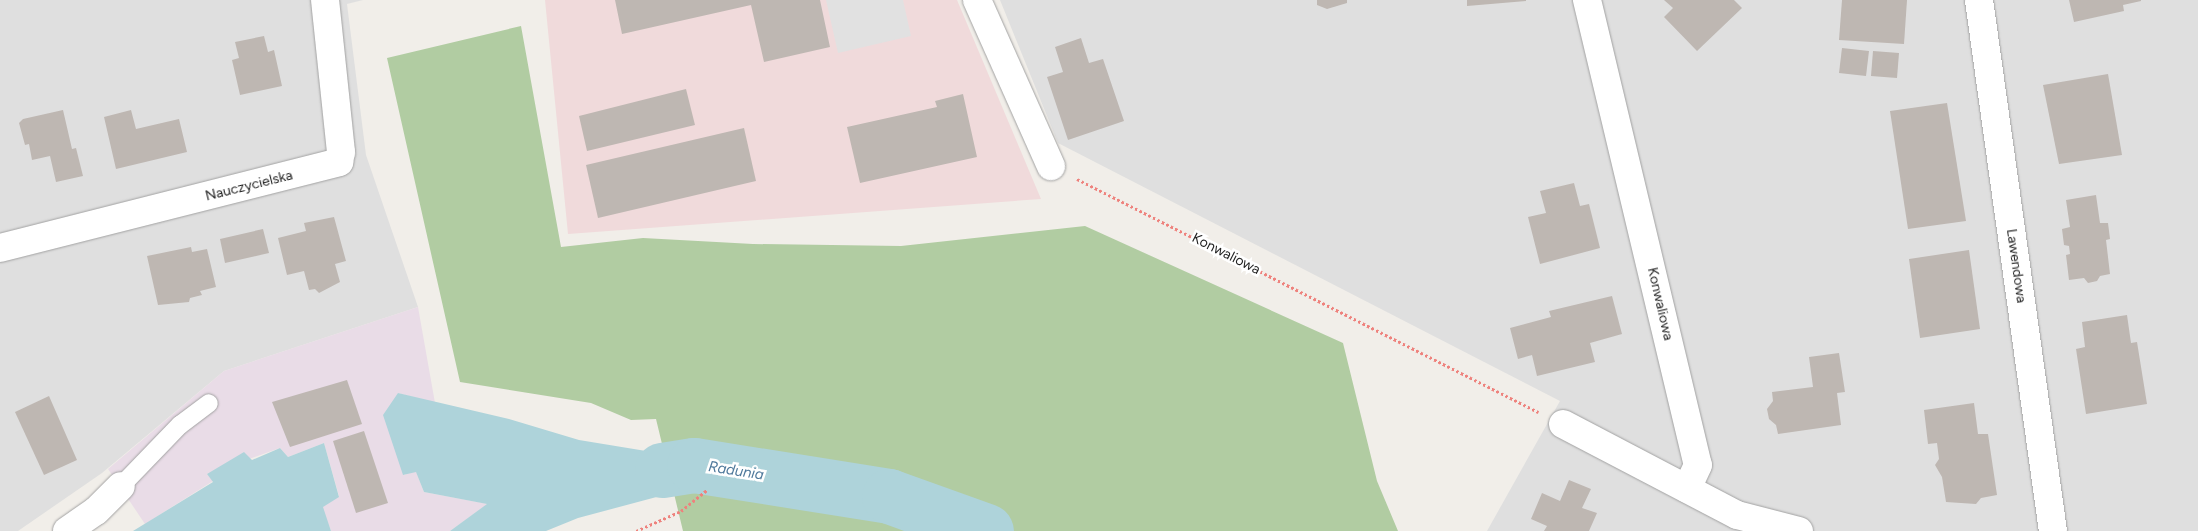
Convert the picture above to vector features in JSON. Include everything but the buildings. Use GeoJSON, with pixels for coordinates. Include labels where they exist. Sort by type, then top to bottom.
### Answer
{"type":"FeatureCollection","features":[{"type":"Feature","properties":{"kind":"street","name":"Nauczycielska"},"geometry":{"type":"LineString","coordinates":[[0,248],[339,162],[341,152],[325,0]]}},
{"type":"Feature","properties":{"kind":"street"},"geometry":{"type":"LineString","coordinates":[[977,0],[1051,166]]}},
{"type":"Feature","properties":{"kind":"street","name":"Konwaliowa"},"geometry":{"type":"LineString","coordinates":[[1587,0],[1698,465],[1687,489]]}},
{"type":"Feature","properties":{"kind":"street","name":"Lawendowa"},"geometry":{"type":"LineString","coordinates":[[1979,0],[2053,531]]}},
{"type":"Feature","properties":{"kind":"street"},"geometry":{"type":"LineString","coordinates":[[1563,424],[1737,515],[1799,531]]}},
{"type":"Feature","properties":{"kind":"street"},"geometry":{"type":"LineString","coordinates":[[67,531],[96,511],[121,486]]}},
{"type":"Feature","properties":{"kind":"lane"},"geometry":{"type":"LineString","coordinates":[[121,486],[180,426],[208,403]]}},
{"type":"Feature","properties":{"kind":"path","name":"Konwaliowa"},"geometry":{"type":"LineString","coordinates":[[1051,166],[1563,424]]}},
{"type":"Feature","properties":{"kind":"path"},"geometry":{"type":"LineString","coordinates":[[636,531],[681,512],[707,490]]}},
{"type":"Feature","properties":{"kind":"shaded area"},"geometry":{"type":"Polygon","coordinates":[[[0,0],[363,0],[347,4],[366,155],[418,307],[224,371],[102,473],[18,531],[0,531],[0,0]]]}},
{"type":"Feature","properties":{"kind":"shaded area"},"geometry":{"type":"Polygon","coordinates":[[[545,0],[957,0],[1041,199],[568,234],[545,0]]]}},
{"type":"Feature","properties":{"kind":"shaded area"},"geometry":{"type":"Polygon","coordinates":[[[826,0],[903,0],[911,36],[838,53],[826,0]]]}},
{"type":"Feature","properties":{"kind":"shaded area"},"geometry":{"type":"Polygon","coordinates":[[[1000,0],[2198,0],[2198,531],[1487,531],[1560,401],[1058,143],[1000,0]]]}},
{"type":"Feature","properties":{"kind":"shaded area"},"geometry":{"type":"Polygon","coordinates":[[[418,307],[435,403],[398,393],[404,475],[416,471],[424,492],[488,504],[450,531],[331,531],[322,507],[339,496],[324,443],[288,457],[280,448],[207,474],[213,481],[145,524],[108,469],[224,371],[418,307]]]}},
{"type":"Feature","properties":{"kind":"green space"},"geometry":{"type":"Polygon","coordinates":[[[521,26],[561,247],[643,238],[753,244],[901,246],[1085,226],[1343,343],[1377,481],[1398,531],[683,531],[656,419],[631,420],[591,403],[460,382],[387,58],[521,26]]]}},
{"type":"Feature","properties":{"kind":"water"},"geometry":{"type":"Polygon","coordinates":[[[398,393],[509,419],[579,440],[646,451],[695,450],[738,460],[734,488],[664,495],[578,518],[546,531],[450,531],[487,504],[424,492],[416,472],[403,475],[383,415],[398,393]]]}},
{"type":"Feature","properties":{"kind":"water"},"geometry":{"type":"Polygon","coordinates":[[[324,443],[339,497],[323,507],[331,531],[133,531],[213,482],[207,474],[244,452],[252,460],[280,448],[288,457],[324,443]]]}},
{"type":"Feature","properties":{"kind":"waterway","name":"Radunia"},"geometry":{"type":"LineString","coordinates":[[662,470],[694,465],[889,496],[986,531]]}}]}
